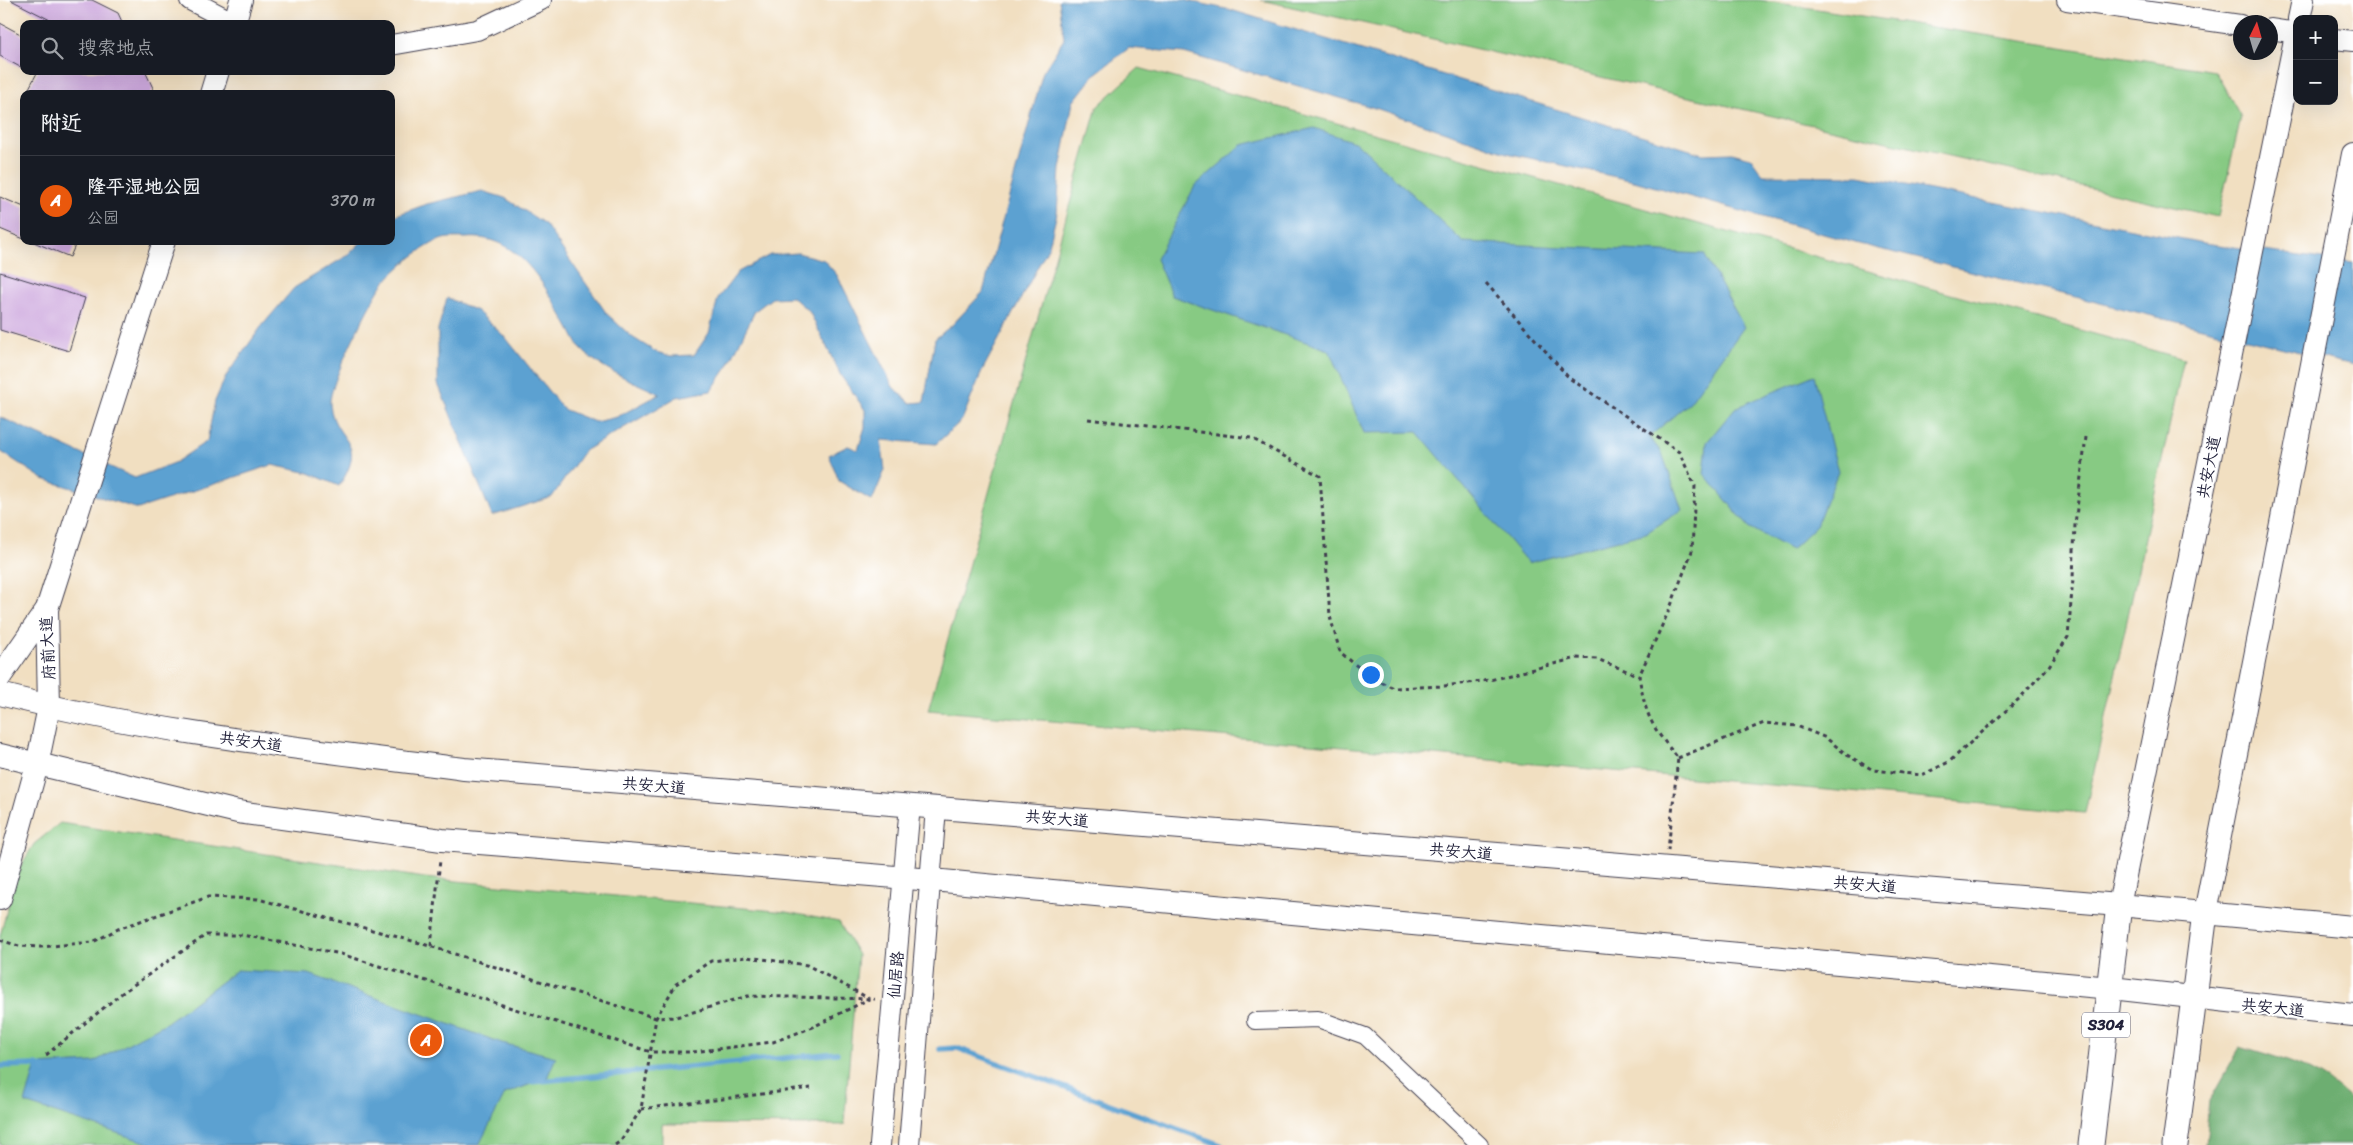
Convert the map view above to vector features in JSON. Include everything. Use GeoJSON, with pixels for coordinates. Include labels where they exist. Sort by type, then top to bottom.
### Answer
{"type":"FeatureCollection","features":[{"type":"Feature","properties":{"kind":"main road"},"geometry":{"type":"LineString","coordinates":[[235,20],[241,0]]}},
{"type":"Feature","properties":{"kind":"main road"},"geometry":{"type":"LineString","coordinates":[[2300,15],[2303,0]]}},
{"type":"Feature","properties":{"kind":"main road","name":"共安大道"},"geometry":{"type":"LineString","coordinates":[[2091,1145],[2120,905],[2293,52]]}},
{"type":"Feature","properties":{"kind":"main road"},"geometry":{"type":"LineString","coordinates":[[212,90],[217,75]]}},
{"type":"Feature","properties":{"kind":"main road"},"geometry":{"type":"LineString","coordinates":[[2175,1145],[2205,913],[2353,154]]}},
{"type":"Feature","properties":{"kind":"main road"},"geometry":{"type":"LineString","coordinates":[[47,609],[163,245]]}},
{"type":"Feature","properties":{"kind":"main road","name":"府前大道"},"geometry":{"type":"LineString","coordinates":[[0,677],[47,609]]}},
{"type":"Feature","properties":{"kind":"main road","name":"府前大道"},"geometry":{"type":"LineString","coordinates":[[0,898],[37,765],[49,707],[47,609]]}},
{"type":"Feature","properties":{"kind":"main road","name":"共安大道"},"geometry":{"type":"LineString","coordinates":[[0,694],[49,707],[244,740],[464,770],[2120,905],[2353,927]]}},
{"type":"Feature","properties":{"kind":"main road","name":"共安大道"},"geometry":{"type":"LineString","coordinates":[[0,755],[238,812],[442,840],[932,880],[2110,988],[2194,999],[2353,1015]]}},
{"type":"Feature","properties":{"kind":"street"},"geometry":{"type":"LineString","coordinates":[[190,0],[227,20]]}},
{"type":"Feature","properties":{"kind":"street"},"geometry":{"type":"LineString","coordinates":[[395,44],[477,30],[541,0]]}},
{"type":"Feature","properties":{"kind":"street"},"geometry":{"type":"LineString","coordinates":[[2067,0],[2233,24]]}},
{"type":"Feature","properties":{"kind":"street"},"geometry":{"type":"LineString","coordinates":[[2278,30],[2293,32]]}},
{"type":"Feature","properties":{"kind":"street"},"geometry":{"type":"LineString","coordinates":[[2338,39],[2353,41]]}},
{"type":"Feature","properties":{"kind":"street","name":"仙居路"},"geometry":{"type":"LineString","coordinates":[[880,1145],[910,805]]}},
{"type":"Feature","properties":{"kind":"street","name":"仙居路"},"geometry":{"type":"LineString","coordinates":[[909,1145],[932,880],[936,808]]}},
{"type":"Feature","properties":{"kind":"street"},"geometry":{"type":"LineString","coordinates":[[1255,1021],[1318,1019],[1365,1036],[1480,1145]]}},
{"type":"Feature","properties":{"kind":"path"},"geometry":{"type":"LineString","coordinates":[[1486,283],[1569,378],[1679,452],[1695,486],[1692,551],[1670,608],[1639,676],[1644,703],[1653,728],[1678,758],[1666,868]]}},
{"type":"Feature","properties":{"kind":"path"},"geometry":{"type":"LineString","coordinates":[[1088,419],[1251,438],[1320,476],[1330,616],[1340,652],[1369,676],[1393,688],[1444,686],[1490,680],[1577,658],[1597,659],[1639,676]]}},
{"type":"Feature","properties":{"kind":"path"},"geometry":{"type":"LineString","coordinates":[[1678,758],[1764,723],[1797,726],[1826,738],[1847,755],[1872,770],[1922,776],[1948,762],[2020,698],[2048,666],[2068,637],[2073,580],[2074,524],[2086,437]]}},
{"type":"Feature","properties":{"kind":"path"},"geometry":{"type":"LineString","coordinates":[[431,946],[442,840]]}},
{"type":"Feature","properties":{"kind":"path"},"geometry":{"type":"LineString","coordinates":[[0,940],[19,946],[41,947],[92,942],[118,929],[208,897],[258,899],[431,946],[656,1018],[676,1017],[748,996],[893,1000]]}},
{"type":"Feature","properties":{"kind":"path"},"geometry":{"type":"LineString","coordinates":[[46,1055],[122,993],[206,935],[242,935],[341,954],[651,1052],[692,1052],[773,1042],[813,1027],[870,999]]}},
{"type":"Feature","properties":{"kind":"path"},"geometry":{"type":"LineString","coordinates":[[615,1145],[621,1141],[642,1109],[656,1018],[676,984],[710,961],[747,957],[807,965],[870,999]]}},
{"type":"Feature","properties":{"kind":"path"},"geometry":{"type":"LineString","coordinates":[[642,1109],[811,1088]]}},
{"type":"Feature","properties":{"kind":"green space"},"geometry":{"type":"Polygon","coordinates":[[[1261,0],[1759,0],[2215,71],[2241,117],[2218,217],[1261,0]]]}},
{"type":"Feature","properties":{"kind":"green space"},"geometry":{"type":"Polygon","coordinates":[[[1139,68],[2184,359],[2085,813],[928,710],[1097,107],[1139,68]]]}},
{"type":"Feature","properties":{"kind":"green space"},"geometry":{"type":"Polygon","coordinates":[[[60,823],[425,878],[786,912],[839,922],[858,955],[844,1125],[662,1124],[662,1145],[0,1145],[0,936],[17,872],[34,844],[60,823]]]}},
{"type":"Feature","properties":{"kind":"green space"},"geometry":{"type":"Polygon","coordinates":[[[2240,1046],[2300,1066],[2327,1080],[2340,1090],[2353,1102],[2353,1145],[2205,1145],[2209,1101],[2240,1046]]]}},
{"type":"Feature","properties":{"kind":"water"},"geometry":{"type":"Polygon","coordinates":[[[1059,0],[1184,0],[1231,10],[1703,154],[1732,153],[1751,158],[1763,175],[1859,176],[2204,243],[2353,263],[2353,365],[1859,244],[1634,181],[1507,153],[1378,109],[1184,53],[1129,48],[1095,74],[1073,102],[1060,169],[1057,213],[1049,246],[983,369],[962,420],[936,444],[881,440],[885,470],[872,501],[839,481],[829,455],[848,446],[858,450],[865,427],[865,410],[841,376],[809,311],[792,297],[772,298],[755,311],[728,366],[711,391],[677,397],[584,451],[552,497],[492,516],[438,384],[438,329],[447,298],[477,311],[506,338],[563,409],[595,422],[617,417],[660,394],[618,374],[581,349],[550,295],[528,266],[516,253],[501,244],[485,239],[449,238],[433,243],[400,267],[375,296],[350,345],[331,395],[330,404],[333,417],[351,450],[348,471],[339,486],[309,473],[272,465],[138,509],[43,479],[0,451],[0,417],[135,478],[176,462],[207,441],[215,401],[226,376],[261,327],[294,288],[348,255],[358,245],[395,245],[395,216],[427,204],[482,191],[505,198],[545,224],[607,314],[632,337],[656,352],[671,356],[694,355],[709,333],[718,298],[738,272],[770,255],[798,253],[824,260],[837,275],[893,387],[910,403],[924,402],[935,339],[953,324],[983,292],[1043,72],[1064,39],[1059,0]]]}},
{"type":"Feature","properties":{"kind":"water"},"geometry":{"type":"Polygon","coordinates":[[[1314,128],[1357,143],[1463,242],[1704,254],[1744,327],[1690,402],[1649,437],[1662,453],[1682,510],[1646,533],[1528,563],[1418,432],[1364,433],[1329,350],[1172,296],[1156,259],[1195,186],[1242,145],[1314,128]]]}},
{"type":"Feature","properties":{"kind":"water"},"geometry":{"type":"Polygon","coordinates":[[[1814,375],[1838,472],[1816,526],[1791,550],[1749,527],[1704,474],[1707,442],[1735,408],[1814,375]]]}},
{"type":"Feature","properties":{"kind":"water"},"geometry":{"type":"Polygon","coordinates":[[[237,970],[309,974],[502,1043],[556,1057],[547,1078],[505,1094],[479,1145],[154,1145],[25,1103],[36,1065],[94,1062],[166,1023],[237,970]]]}},
{"type":"Feature","properties":{"kind":"building"},"geometry":{"type":"Polygon","coordinates":[[[11,0],[92,0],[118,13],[121,20],[50,20],[11,0]]]}},
{"type":"Feature","properties":{"kind":"building"},"geometry":{"type":"Polygon","coordinates":[[[0,23],[20,34],[20,67],[0,56],[0,23]]]}},
{"type":"Feature","properties":{"kind":"building"},"geometry":{"type":"Polygon","coordinates":[[[36,75],[147,75],[153,88],[152,90],[28,90],[36,75]]]}},
{"type":"Feature","properties":{"kind":"building"},"geometry":{"type":"Polygon","coordinates":[[[0,197],[20,205],[20,237],[0,229],[0,197]]]}},
{"type":"Feature","properties":{"kind":"building"},"geometry":{"type":"Polygon","coordinates":[[[41,245],[75,245],[70,257],[41,245]]]}},
{"type":"Feature","properties":{"kind":"building"},"geometry":{"type":"Polygon","coordinates":[[[0,272],[85,298],[69,351],[0,330],[0,272]]]}},
{"type":"Feature","properties":{"kind":"waterway"},"geometry":{"type":"LineString","coordinates":[[940,1049],[957,1048],[1221,1145]]}},
{"type":"Feature","properties":{"kind":"waterway"},"geometry":{"type":"LineString","coordinates":[[530,1082],[837,1053]]}},
{"type":"Feature","properties":{"kind":"waterway"},"geometry":{"type":"LineString","coordinates":[[0,1066],[36,1065],[42,1067]]}},
{"type":"Feature","properties":{"kind":"place","name":"隆平湿地公园"},"geometry":{"type":"Point","coordinates":[426,1040]}}]}
